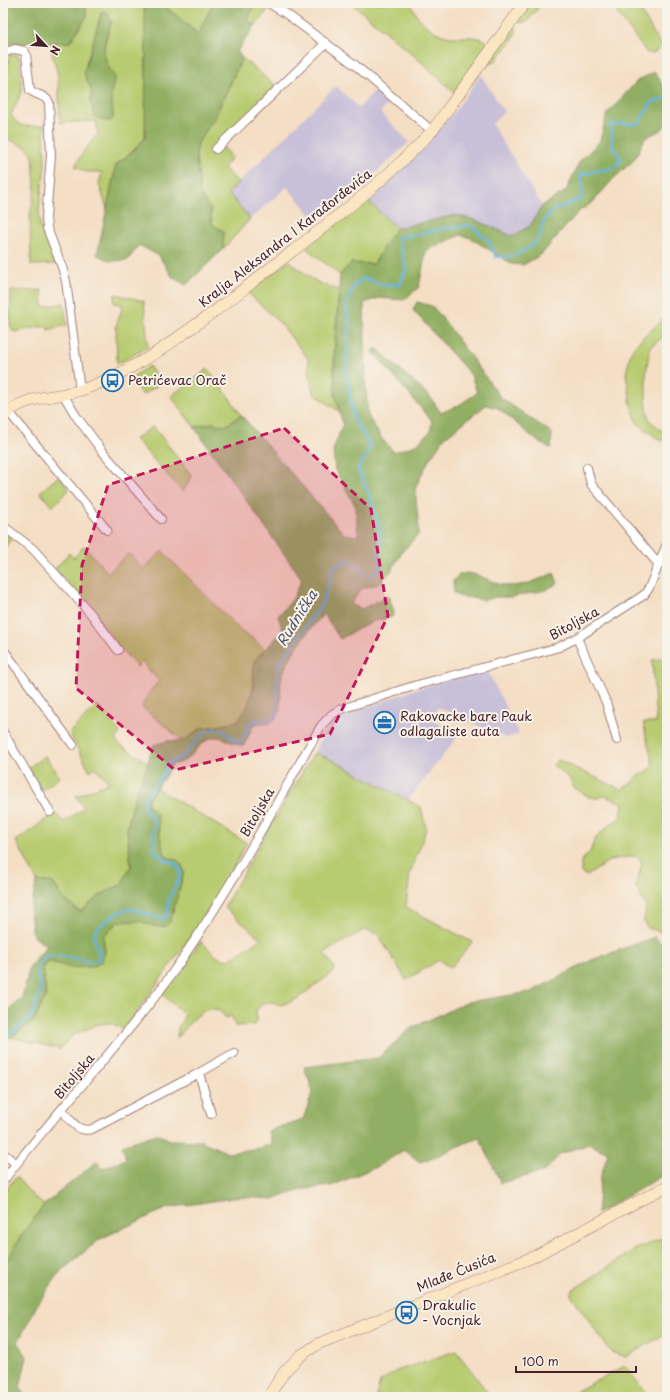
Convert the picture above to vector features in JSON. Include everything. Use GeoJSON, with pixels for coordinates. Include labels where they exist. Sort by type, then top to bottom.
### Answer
{"type":"FeatureCollection","features":[{"type":"Feature","properties":{"kind":"street"},"geometry":{"type":"LineString","coordinates":[[269,3],[281,10],[358,67],[432,131]]}},
{"type":"Feature","properties":{"kind":"street","name":"Kralja Aleksandra I Karađorđevića"},"geometry":{"type":"LineString","coordinates":[[6,414],[20,403],[80,390],[157,353],[217,310],[369,191],[432,131],[525,3]]}},
{"type":"Feature","properties":{"kind":"street"},"geometry":{"type":"LineString","coordinates":[[216,149],[326,43]]}},
{"type":"Feature","properties":{"kind":"street"},"geometry":{"type":"LineString","coordinates":[[3,54],[15,50],[24,51],[26,54],[30,90],[35,94],[44,95],[49,102],[51,156],[50,178],[46,204],[47,228],[66,281],[80,390]]}},
{"type":"Feature","properties":{"kind":"street"},"geometry":{"type":"LineString","coordinates":[[64,394],[76,416],[103,452],[161,519]]}},
{"type":"Feature","properties":{"kind":"street"},"geometry":{"type":"LineString","coordinates":[[6,414],[107,530]]}},
{"type":"Feature","properties":{"kind":"street"},"geometry":{"type":"LineString","coordinates":[[587,468],[593,487],[659,565]]}},
{"type":"Feature","properties":{"kind":"street"},"geometry":{"type":"LineString","coordinates":[[3,526],[33,550],[91,614],[118,650]]}},
{"type":"Feature","properties":{"kind":"street","name":"Bitoljska"},"geometry":{"type":"LineString","coordinates":[[3,1181],[131,1027],[166,982],[224,895],[321,726],[331,715],[341,709],[417,685],[559,647],[577,638],[637,600],[649,588],[667,544]]}},
{"type":"Feature","properties":{"kind":"street"},"geometry":{"type":"LineString","coordinates":[[577,638],[606,702],[618,740]]}},
{"type":"Feature","properties":{"kind":"street"},"geometry":{"type":"LineString","coordinates":[[3,649],[73,746]]}},
{"type":"Feature","properties":{"kind":"street"},"geometry":{"type":"LineString","coordinates":[[3,732],[50,812]]}},
{"type":"Feature","properties":{"kind":"street"},"geometry":{"type":"LineString","coordinates":[[62,1110],[79,1129],[85,1131],[92,1130],[234,1053]]}},
{"type":"Feature","properties":{"kind":"street"},"geometry":{"type":"LineString","coordinates":[[199,1073],[211,1114]]}},
{"type":"Feature","properties":{"kind":"street"},"geometry":{"type":"LineString","coordinates":[[3,1153],[16,1164]]}},
{"type":"Feature","properties":{"kind":"street","name":"Mlađe Ćusića"},"geometry":{"type":"LineString","coordinates":[[268,1397],[285,1371],[300,1356],[318,1344],[533,1257],[667,1186]]}},
{"type":"Feature","properties":{"kind":"highlighted area"},"geometry":{"type":"Polygon","coordinates":[[[284,428],[371,509],[388,616],[330,734],[175,770],[76,688],[82,565],[108,485],[284,428]]]}},
{"type":"Feature","properties":{"kind":"shaded area"},"geometry":{"type":"Polygon","coordinates":[[[481,75],[504,112],[492,124],[542,206],[530,226],[512,236],[478,221],[456,215],[397,228],[365,198],[429,139],[455,111],[481,75]]]}},
{"type":"Feature","properties":{"kind":"shaded area"},"geometry":{"type":"Polygon","coordinates":[[[336,86],[359,108],[377,88],[391,101],[380,112],[409,142],[353,194],[316,221],[287,187],[250,219],[228,193],[336,86]]]}},
{"type":"Feature","properties":{"kind":"shaded area"},"geometry":{"type":"Polygon","coordinates":[[[486,668],[519,734],[506,738],[438,707],[430,719],[458,736],[408,800],[326,757],[314,753],[323,736],[331,725],[340,717],[410,691],[486,668]]]}},
{"type":"Feature","properties":{"kind":"green space"},"geometry":{"type":"Polygon","coordinates":[[[3,3],[85,3],[87,16],[70,42],[10,44],[3,48],[3,3]]]}},
{"type":"Feature","properties":{"kind":"green space"},"geometry":{"type":"Polygon","coordinates":[[[85,3],[144,3],[146,56],[145,138],[133,151],[116,165],[107,209],[99,184],[102,172],[86,172],[75,166],[84,151],[98,134],[96,121],[60,123],[58,75],[49,43],[70,42],[87,16],[85,3]],[[102,11],[84,72],[91,89],[91,103],[113,117],[111,93],[114,77],[106,61],[104,49],[112,21],[102,11]]]}},
{"type":"Feature","properties":{"kind":"green space"},"geometry":{"type":"Polygon","coordinates":[[[144,3],[162,4],[198,34],[213,3],[256,3],[247,20],[255,26],[237,51],[242,58],[215,117],[198,143],[196,156],[200,194],[211,211],[212,224],[224,232],[223,249],[186,285],[173,278],[159,256],[139,245],[128,260],[111,261],[97,255],[116,165],[133,151],[145,138],[146,56],[144,3]]]}},
{"type":"Feature","properties":{"kind":"green space"},"geometry":{"type":"Polygon","coordinates":[[[158,3],[213,3],[198,34],[162,4],[158,3]]]}},
{"type":"Feature","properties":{"kind":"green space"},"geometry":{"type":"Polygon","coordinates":[[[256,3],[270,7],[255,26],[247,20],[256,3]]]}},
{"type":"Feature","properties":{"kind":"green space"},"geometry":{"type":"Polygon","coordinates":[[[351,3],[411,3],[417,16],[433,31],[453,37],[476,37],[489,43],[454,92],[410,52],[351,3]]]}},
{"type":"Feature","properties":{"kind":"green space"},"geometry":{"type":"Polygon","coordinates":[[[531,3],[542,3],[528,21],[522,23],[517,21],[531,3]]]}},
{"type":"Feature","properties":{"kind":"green space"},"geometry":{"type":"Polygon","coordinates":[[[610,3],[636,3],[661,45],[657,50],[652,53],[647,53],[610,3]]]}},
{"type":"Feature","properties":{"kind":"green space"},"geometry":{"type":"Polygon","coordinates":[[[102,11],[109,14],[110,19],[104,51],[105,58],[115,77],[111,93],[113,117],[111,121],[101,120],[95,117],[91,103],[91,89],[84,72],[102,11]]]}},
{"type":"Feature","properties":{"kind":"green space"},"geometry":{"type":"Polygon","coordinates":[[[514,26],[517,29],[513,39],[495,62],[489,62],[514,26]]]}},
{"type":"Feature","properties":{"kind":"green space"},"geometry":{"type":"Polygon","coordinates":[[[9,55],[19,56],[22,91],[11,115],[14,120],[21,125],[44,125],[45,165],[39,210],[40,225],[57,264],[31,265],[30,215],[35,190],[33,155],[27,148],[3,138],[3,102],[9,55]]]}},
{"type":"Feature","properties":{"kind":"green space"},"geometry":{"type":"Polygon","coordinates":[[[242,58],[276,86],[212,150],[215,153],[222,146],[232,157],[224,168],[239,183],[228,193],[250,219],[223,249],[223,232],[212,224],[211,211],[200,194],[196,156],[198,143],[215,117],[242,58]]]}},
{"type":"Feature","properties":{"kind":"green space"},"geometry":{"type":"Polygon","coordinates":[[[655,72],[667,93],[667,123],[661,130],[645,138],[634,160],[613,179],[593,202],[578,212],[542,254],[523,265],[512,264],[471,238],[460,235],[426,251],[419,287],[404,300],[379,298],[364,303],[368,416],[382,439],[394,452],[416,445],[430,432],[432,421],[373,352],[376,348],[430,397],[441,413],[459,405],[477,393],[471,375],[413,310],[417,302],[432,306],[501,398],[552,433],[551,448],[541,444],[498,408],[486,405],[444,438],[429,460],[415,488],[418,535],[402,552],[391,571],[380,583],[361,589],[351,604],[361,609],[388,596],[394,611],[392,617],[373,621],[340,639],[324,614],[305,636],[287,664],[281,681],[280,708],[275,719],[268,724],[254,724],[244,745],[236,744],[219,737],[207,740],[188,758],[182,762],[172,765],[148,799],[148,806],[157,814],[162,847],[166,857],[181,863],[184,873],[170,922],[164,927],[156,927],[139,921],[118,922],[103,936],[105,952],[102,961],[92,967],[71,968],[48,961],[44,965],[43,971],[46,996],[34,1021],[11,1037],[3,1039],[3,1015],[22,998],[30,966],[47,946],[33,936],[30,911],[37,881],[53,883],[65,900],[80,912],[102,894],[121,885],[131,866],[127,828],[137,790],[154,745],[167,741],[183,741],[202,728],[219,726],[238,721],[248,706],[253,688],[254,661],[283,631],[278,616],[293,599],[302,579],[194,427],[212,423],[225,426],[241,415],[344,534],[358,536],[356,507],[335,470],[333,450],[343,424],[335,395],[334,367],[340,275],[351,263],[374,264],[387,241],[397,228],[456,215],[478,221],[512,236],[530,226],[542,206],[566,191],[580,161],[600,141],[607,114],[638,80],[655,72]]]}},
{"type":"Feature","properties":{"kind":"green space"},"geometry":{"type":"Polygon","coordinates":[[[365,198],[397,228],[387,241],[374,264],[351,263],[340,275],[306,248],[365,198]]]}},
{"type":"Feature","properties":{"kind":"green space"},"geometry":{"type":"Polygon","coordinates":[[[289,261],[318,282],[339,290],[334,367],[340,412],[313,393],[310,381],[308,359],[281,324],[247,292],[289,261]]]}},
{"type":"Feature","properties":{"kind":"green space"},"geometry":{"type":"Polygon","coordinates":[[[42,290],[43,307],[64,303],[67,325],[48,330],[46,326],[14,332],[10,325],[11,291],[42,290]]]}},
{"type":"Feature","properties":{"kind":"green space"},"geometry":{"type":"Polygon","coordinates":[[[115,294],[144,301],[148,347],[117,364],[116,326],[123,305],[114,303],[115,294]]]}},
{"type":"Feature","properties":{"kind":"green space"},"geometry":{"type":"Polygon","coordinates":[[[667,314],[667,330],[663,337],[650,347],[646,373],[646,399],[649,420],[667,435],[667,438],[661,441],[637,423],[631,404],[626,374],[631,351],[667,314]]]}},
{"type":"Feature","properties":{"kind":"green space"},"geometry":{"type":"Polygon","coordinates":[[[149,366],[161,383],[143,395],[128,380],[149,366]]]}},
{"type":"Feature","properties":{"kind":"green space"},"geometry":{"type":"Polygon","coordinates":[[[208,369],[241,415],[225,426],[212,423],[194,427],[171,396],[208,369]]]}},
{"type":"Feature","properties":{"kind":"green space"},"geometry":{"type":"Polygon","coordinates":[[[152,427],[156,430],[192,476],[183,492],[135,439],[152,427]]]}},
{"type":"Feature","properties":{"kind":"green space"},"geometry":{"type":"Polygon","coordinates":[[[59,476],[69,490],[52,507],[40,492],[59,476]]]}},
{"type":"Feature","properties":{"kind":"green space"},"geometry":{"type":"Polygon","coordinates":[[[3,531],[12,537],[3,551],[3,531]]]}},
{"type":"Feature","properties":{"kind":"green space"},"geometry":{"type":"Polygon","coordinates":[[[84,546],[108,573],[129,553],[143,569],[162,551],[243,633],[255,640],[265,649],[254,661],[253,688],[248,706],[238,721],[219,726],[202,728],[183,741],[142,707],[147,695],[159,681],[142,662],[137,667],[95,614],[55,569],[69,553],[74,558],[84,546]]]}},
{"type":"Feature","properties":{"kind":"green space"},"geometry":{"type":"Polygon","coordinates":[[[467,573],[506,586],[513,586],[541,579],[554,573],[558,583],[546,590],[512,597],[496,597],[484,600],[458,596],[454,593],[453,581],[459,575],[467,573]]]}},
{"type":"Feature","properties":{"kind":"green space"},"geometry":{"type":"Polygon","coordinates":[[[667,658],[667,933],[647,928],[644,921],[646,906],[636,887],[642,862],[636,856],[610,860],[587,876],[581,873],[581,861],[590,852],[595,839],[607,827],[621,817],[623,803],[605,796],[597,798],[589,797],[573,787],[570,779],[553,765],[558,760],[622,790],[626,785],[630,785],[638,775],[647,772],[653,765],[643,723],[656,723],[652,660],[667,658]]]}},
{"type":"Feature","properties":{"kind":"green space"},"geometry":{"type":"Polygon","coordinates":[[[97,705],[120,732],[116,740],[120,745],[148,763],[137,790],[127,828],[131,866],[121,885],[102,894],[80,912],[65,900],[53,883],[37,881],[16,841],[55,813],[64,822],[84,808],[76,796],[109,783],[95,767],[90,771],[69,733],[97,705]]]}},
{"type":"Feature","properties":{"kind":"green space"},"geometry":{"type":"Polygon","coordinates":[[[314,753],[326,757],[421,807],[426,828],[410,873],[406,907],[472,942],[451,968],[439,960],[406,980],[378,934],[364,930],[324,953],[334,967],[333,972],[297,999],[281,1005],[272,1002],[264,1003],[256,1010],[257,1020],[254,1025],[235,1026],[232,1016],[226,1018],[220,1011],[213,1009],[206,1010],[193,1019],[177,1038],[178,1028],[185,1015],[162,994],[201,941],[216,956],[229,960],[261,939],[224,907],[314,753]]]}},
{"type":"Feature","properties":{"kind":"green space"},"geometry":{"type":"Polygon","coordinates":[[[45,756],[60,777],[42,790],[28,768],[45,756]]]}},
{"type":"Feature","properties":{"kind":"green space"},"geometry":{"type":"Polygon","coordinates":[[[156,788],[247,843],[208,912],[124,1030],[111,1023],[99,1024],[73,1035],[60,1049],[11,1037],[34,1021],[46,996],[43,971],[44,965],[48,961],[56,963],[105,952],[103,936],[118,922],[139,921],[156,927],[179,889],[184,873],[177,860],[166,857],[148,805],[148,799],[156,788]]]}},
{"type":"Feature","properties":{"kind":"green space"},"geometry":{"type":"Polygon","coordinates":[[[655,937],[667,950],[667,1173],[597,1214],[600,1179],[608,1153],[589,1144],[560,1154],[545,1171],[501,1183],[479,1137],[420,1162],[404,1150],[378,1166],[331,1186],[304,1189],[275,1199],[240,1197],[167,1208],[100,1239],[60,1272],[37,1305],[18,1342],[27,1357],[20,1387],[26,1397],[3,1397],[3,1268],[20,1237],[44,1205],[97,1161],[102,1169],[126,1159],[122,1145],[157,1134],[170,1140],[201,1141],[228,1153],[259,1148],[272,1144],[268,1131],[303,1119],[313,1092],[304,1067],[378,1058],[411,1028],[468,1002],[531,992],[592,960],[655,937]]]}},
{"type":"Feature","properties":{"kind":"green space"},"geometry":{"type":"Polygon","coordinates":[[[16,1177],[34,1197],[44,1205],[20,1237],[3,1268],[3,1193],[16,1177]]]}},
{"type":"Feature","properties":{"kind":"green space"},"geometry":{"type":"Polygon","coordinates":[[[667,1236],[667,1333],[626,1357],[611,1352],[571,1295],[571,1291],[634,1250],[667,1236]]]}},
{"type":"Feature","properties":{"kind":"green space"},"geometry":{"type":"Polygon","coordinates":[[[456,1351],[491,1397],[376,1397],[380,1382],[396,1371],[456,1351]]]}},
{"type":"Feature","properties":{"kind":"green space"},"geometry":{"type":"Polygon","coordinates":[[[625,1366],[649,1397],[565,1397],[625,1366]]]}},
{"type":"Feature","properties":{"kind":"waterway","name":"Rudnička"},"geometry":{"type":"LineString","coordinates":[[3,1035],[11,1033],[31,1018],[41,989],[37,974],[38,967],[47,956],[61,956],[95,962],[99,960],[100,956],[94,939],[94,934],[99,927],[113,916],[127,910],[139,911],[162,919],[167,915],[169,898],[178,882],[181,870],[173,862],[165,860],[155,852],[153,833],[155,826],[153,819],[146,811],[144,802],[147,795],[162,776],[168,763],[182,757],[203,734],[212,729],[220,729],[239,743],[244,738],[251,722],[257,720],[270,721],[275,717],[277,712],[277,672],[279,664],[322,604],[334,566],[348,560],[370,577],[380,569],[380,531],[372,502],[358,469],[371,446],[354,420],[346,372],[349,324],[346,304],[354,286],[364,278],[383,285],[400,285],[406,269],[398,238],[470,225],[488,240],[496,257],[514,256],[532,246],[540,236],[544,220],[554,210],[581,199],[583,187],[580,175],[594,171],[611,169],[622,160],[613,148],[611,124],[638,124],[652,102],[667,98]]}},
{"type":"Feature","properties":{"kind":"place","name":"Petrićevac Orač"},"geometry":{"type":"Point","coordinates":[113,380]}},
{"type":"Feature","properties":{"kind":"place","name":"Rakovacke bare Pauk odlagaliste auta"},"geometry":{"type":"Point","coordinates":[385,723]}},
{"type":"Feature","properties":{"kind":"place","name":"Drakulic - Vocnjak"},"geometry":{"type":"Point","coordinates":[407,1312]}}]}
